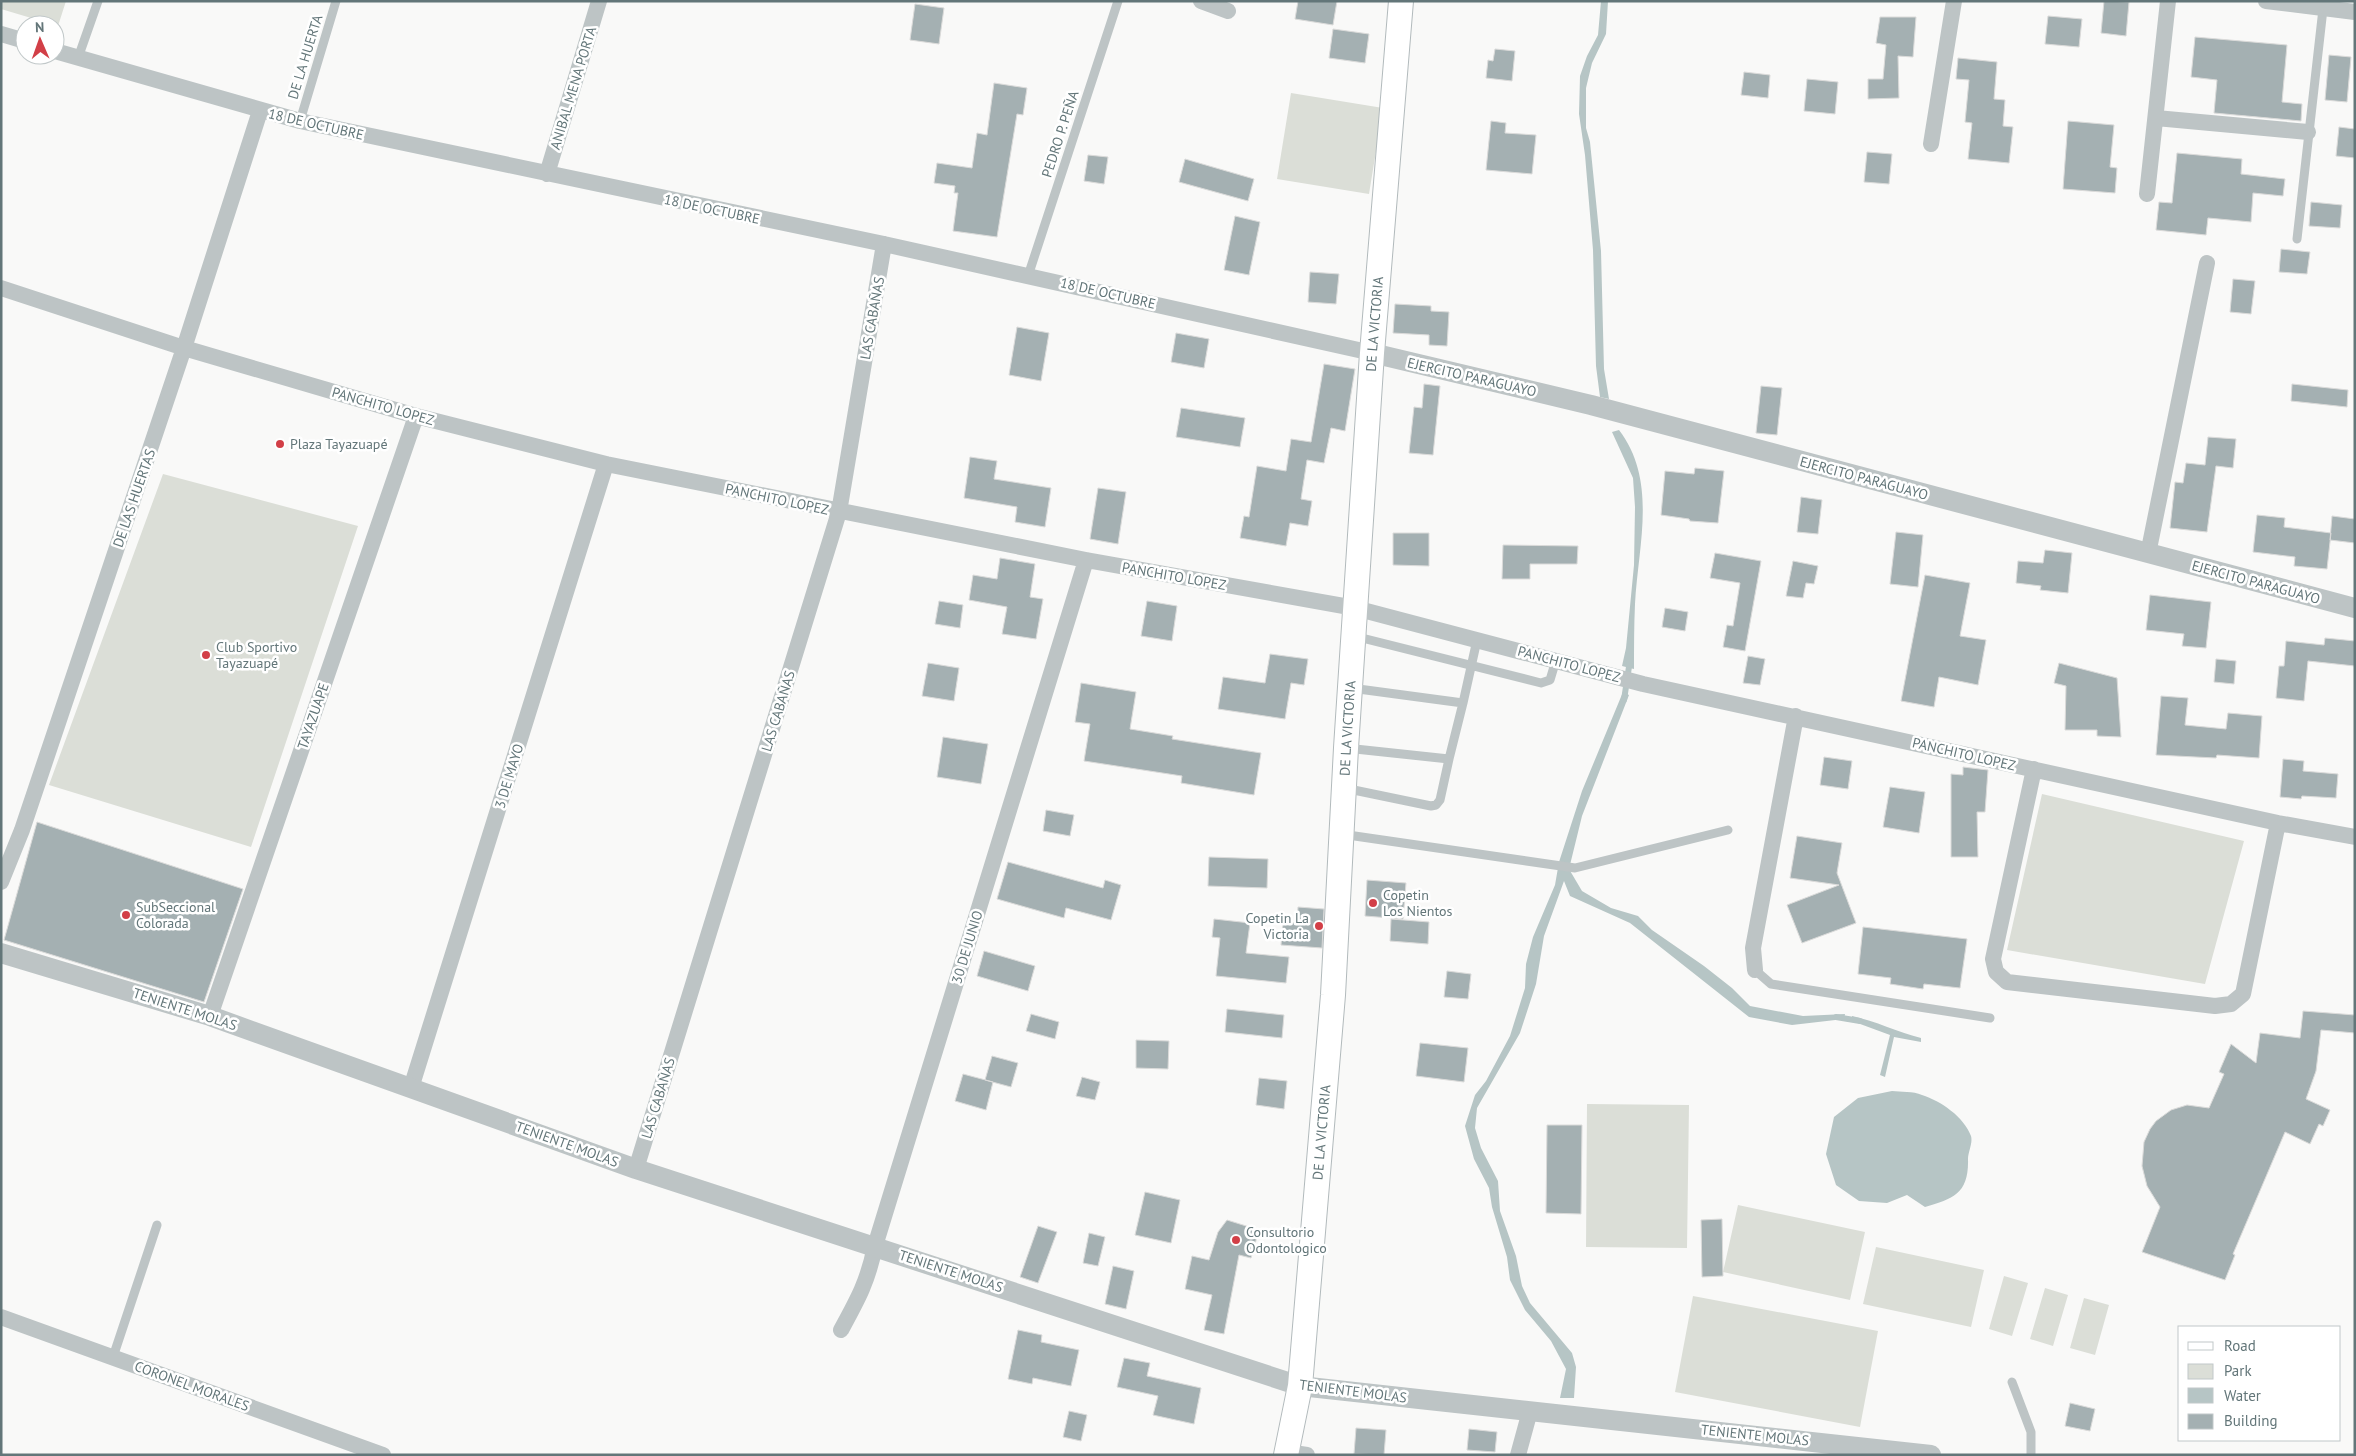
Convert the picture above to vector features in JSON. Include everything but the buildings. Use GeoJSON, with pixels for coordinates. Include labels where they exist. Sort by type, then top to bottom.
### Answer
{"type":"FeatureCollection","features":[{"type":"Feature","properties":{"kind":"main road","name":"DE LA VICTORIA"},"geometry":{"type":"LineString","coordinates":[[1294,1454],[1333,995],[1346,748],[1372,353],[1401,1]]}},
{"type":"Feature","properties":{"kind":"street","name":"ANIBAL MENA PORTA"},"geometry":{"type":"LineString","coordinates":[[547,174],[599,1]]}},
{"type":"Feature","properties":{"kind":"street"},"geometry":{"type":"LineString","coordinates":[[1201,1],[1228,11]]}},
{"type":"Feature","properties":{"kind":"street"},"geometry":{"type":"LineString","coordinates":[[1931,144],[1954,1]]}},
{"type":"Feature","properties":{"kind":"street"},"geometry":{"type":"LineString","coordinates":[[2146,194],[2168,1]]}},
{"type":"Feature","properties":{"kind":"street"},"geometry":{"type":"LineString","coordinates":[[2266,1],[2355,12]]}},
{"type":"Feature","properties":{"kind":"street"},"geometry":{"type":"LineString","coordinates":[[1,34],[15,39]]}},
{"type":"Feature","properties":{"kind":"street","name":"18 DE OCTUBRE"},"geometry":{"type":"LineString","coordinates":[[65,54],[300,121],[884,244],[1372,353]]}},
{"type":"Feature","properties":{"kind":"street","name":"DE LAS HUERTAS"},"geometry":{"type":"LineString","coordinates":[[1,882],[25,821],[184,348],[260,111]]}},
{"type":"Feature","properties":{"kind":"street"},"geometry":{"type":"LineString","coordinates":[[2156,118],[2308,132]]}},
{"type":"Feature","properties":{"kind":"street","name":"LAS CABAÑAS"},"geometry":{"type":"LineString","coordinates":[[636,1168],[839,512],[884,244]]}},
{"type":"Feature","properties":{"kind":"street"},"geometry":{"type":"LineString","coordinates":[[2148,554],[2208,263]]}},
{"type":"Feature","properties":{"kind":"street","name":"PANCHITO LOPEZ"},"geometry":{"type":"LineString","coordinates":[[1,288],[184,348],[416,416],[606,464],[1086,560],[1355,608],[1615,675],[1643,684],[2278,823],[2355,836]]}},
{"type":"Feature","properties":{"kind":"street","name":"EJERCITO PARAGUAYO"},"geometry":{"type":"LineString","coordinates":[[1372,353],[1591,405],[2355,608]]}},
{"type":"Feature","properties":{"kind":"street","name":"TAYAZUAPE"},"geometry":{"type":"LineString","coordinates":[[210,1016],[416,416]]}},
{"type":"Feature","properties":{"kind":"street","name":"3 DE MAYO"},"geometry":{"type":"LineString","coordinates":[[411,1088],[606,464]]}},
{"type":"Feature","properties":{"kind":"street","name":"30 DE JUNIO"},"geometry":{"type":"LineString","coordinates":[[841,1330],[863,1290],[1086,560]]}},
{"type":"Feature","properties":{"kind":"street"},"geometry":{"type":"LineString","coordinates":[[1756,970],[1753,948],[1796,716]]}},
{"type":"Feature","properties":{"kind":"street"},"geometry":{"type":"LineString","coordinates":[[2034,769],[1993,959],[1996,972],[2007,982],[2215,1006],[2231,1004],[2243,994],[2278,823]]}},
{"type":"Feature","properties":{"kind":"street","name":"TENIENTE MOLAS"},"geometry":{"type":"LineString","coordinates":[[1,952],[210,1016],[636,1168],[1300,1386],[1870,1451],[1931,1455]]}},
{"type":"Feature","properties":{"kind":"street","name":"CORONEL MORALES"},"geometry":{"type":"LineString","coordinates":[[1,1317],[113,1357],[354,1450],[383,1455]]}},
{"type":"Feature","properties":{"kind":"street"},"geometry":{"type":"LineString","coordinates":[[1518,1455],[1530,1411]]}},
{"type":"Feature","properties":{"kind":"lane"},"geometry":{"type":"LineString","coordinates":[[78,58],[98,1]]}},
{"type":"Feature","properties":{"kind":"lane","name":"DE LA HUERTA"},"geometry":{"type":"LineString","coordinates":[[300,121],[336,1]]}},
{"type":"Feature","properties":{"kind":"lane","name":"PEDRO P. PEÑA"},"geometry":{"type":"LineString","coordinates":[[1028,276],[1118,1]]}},
{"type":"Feature","properties":{"kind":"lane"},"geometry":{"type":"LineString","coordinates":[[2297,239],[2323,9]]}},
{"type":"Feature","properties":{"kind":"lane"},"geometry":{"type":"LineString","coordinates":[[1354,636],[1546,683],[1550,680],[1556,660]]}},
{"type":"Feature","properties":{"kind":"lane"},"geometry":{"type":"LineString","coordinates":[[1344,788],[1431,806],[1436,805],[1440,800],[1477,640]]}},
{"type":"Feature","properties":{"kind":"lane"},"geometry":{"type":"LineString","coordinates":[[1350,688],[1463,703]]}},
{"type":"Feature","properties":{"kind":"lane"},"geometry":{"type":"LineString","coordinates":[[1346,748],[1449,759]]}},
{"type":"Feature","properties":{"kind":"lane"},"geometry":{"type":"LineString","coordinates":[[1341,834],[1575,868],[1728,830]]}},
{"type":"Feature","properties":{"kind":"lane"},"geometry":{"type":"LineString","coordinates":[[1756,970],[1771,984],[1990,1018]]}},
{"type":"Feature","properties":{"kind":"lane"},"geometry":{"type":"LineString","coordinates":[[113,1357],[157,1225]]}},
{"type":"Feature","properties":{"kind":"lane"},"geometry":{"type":"LineString","coordinates":[[2012,1382],[2031,1432],[2031,1455]]}},
{"type":"Feature","properties":{"kind":"green space"},"geometry":{"type":"Polygon","coordinates":[[[1,1],[66,1],[62,15],[21,15],[1,9],[1,1]]]}},
{"type":"Feature","properties":{"kind":"green space"},"geometry":{"type":"Polygon","coordinates":[[[1291,93],[1383,108],[1369,194],[1277,179],[1291,93]]]}},
{"type":"Feature","properties":{"kind":"green space","name":"Club Sportivo Tayazuapé"},"geometry":{"type":"Polygon","coordinates":[[[163,474],[358,526],[251,847],[49,785],[163,474]]]}},
{"type":"Feature","properties":{"kind":"green space"},"geometry":{"type":"Polygon","coordinates":[[[2042,794],[2244,841],[2205,984],[2007,950],[2042,794]]]}},
{"type":"Feature","properties":{"kind":"green space"},"geometry":{"type":"Polygon","coordinates":[[[1587,1104],[1689,1105],[1687,1248],[1586,1247],[1587,1104]]]}},
{"type":"Feature","properties":{"kind":"green space"},"geometry":{"type":"Polygon","coordinates":[[[1738,1205],[1865,1232],[1850,1300],[1723,1272],[1738,1205]]]}},
{"type":"Feature","properties":{"kind":"green space"},"geometry":{"type":"Polygon","coordinates":[[[1876,1247],[1984,1270],[1971,1327],[1863,1304],[1876,1247]]]}},
{"type":"Feature","properties":{"kind":"green space"},"geometry":{"type":"Polygon","coordinates":[[[2004,1276],[2028,1283],[2012,1336],[1989,1329],[2004,1276]]]}},
{"type":"Feature","properties":{"kind":"green space"},"geometry":{"type":"Polygon","coordinates":[[[2045,1288],[2068,1295],[2053,1346],[2030,1339],[2045,1288]]]}},
{"type":"Feature","properties":{"kind":"green space"},"geometry":{"type":"Polygon","coordinates":[[[1693,1296],[1878,1331],[1860,1427],[1675,1392],[1693,1296]]]}},
{"type":"Feature","properties":{"kind":"green space"},"geometry":{"type":"Polygon","coordinates":[[[2084,1298],[2109,1305],[2095,1355],[2070,1348],[2084,1298]]]}},
{"type":"Feature","properties":{"kind":"water"},"geometry":{"type":"Polygon","coordinates":[[[1601,1],[1608,1],[1606,34],[1592,63],[1586,88],[1586,128],[1590,142],[1601,251],[1604,369],[1609,399],[1600,397],[1596,366],[1593,250],[1585,155],[1579,114],[1580,76],[1587,56],[1598,35],[1601,1]]]}},
{"type":"Feature","properties":{"kind":"water"},"geometry":{"type":"Polygon","coordinates":[[[1619,430],[1631,450],[1642,492],[1642,537],[1635,604],[1634,669],[1622,666],[1626,648],[1634,565],[1635,507],[1633,478],[1612,432],[1619,430]]]}},
{"type":"Feature","properties":{"kind":"water"},"geometry":{"type":"Polygon","coordinates":[[[1623,692],[1629,695],[1582,816],[1569,869],[1582,891],[1611,908],[1638,916],[1652,930],[1732,988],[1750,1006],[1803,1016],[1845,1014],[1844,1019],[1792,1025],[1749,1017],[1630,923],[1570,896],[1564,881],[1544,936],[1536,984],[1520,1033],[1477,1108],[1475,1128],[1481,1148],[1498,1181],[1500,1211],[1516,1256],[1522,1286],[1530,1303],[1572,1353],[1576,1367],[1574,1398],[1560,1398],[1566,1369],[1551,1341],[1525,1310],[1510,1280],[1507,1257],[1492,1207],[1489,1188],[1474,1159],[1465,1126],[1475,1095],[1486,1081],[1510,1036],[1525,988],[1526,964],[1533,937],[1555,885],[1559,862],[1582,791],[1623,692]]]}},
{"type":"Feature","properties":{"kind":"water"},"geometry":{"type":"Polygon","coordinates":[[[1852,1016],[1921,1038],[1921,1042],[1894,1037],[1885,1077],[1880,1075],[1890,1035],[1852,1021],[1852,1016]]]}},
{"type":"Feature","properties":{"kind":"water"},"geometry":{"type":"Polygon","coordinates":[[[1892,1091],[1915,1093],[1937,1101],[1957,1116],[1968,1129],[1971,1142],[1966,1180],[1958,1193],[1952,1197],[1925,1207],[1907,1195],[1887,1203],[1859,1201],[1836,1185],[1826,1154],[1834,1117],[1858,1098],[1892,1091]]]}},
{"type":"Feature","properties":{"kind":"waterway"},"geometry":{"type":"LineString","coordinates":[[1624,700],[1630,660]]}},
{"type":"Feature","properties":{"kind":"waterway"},"geometry":{"type":"LineString","coordinates":[[1836,1017],[1860,1021]]}},
{"type":"Feature","properties":{"kind":"place","name":"Plaza Tayazuapé"},"geometry":{"type":"Point","coordinates":[280,444]}},
{"type":"Feature","properties":{"kind":"place","name":"Club Sportivo Tayazuapé"},"geometry":{"type":"Point","coordinates":[206,655]}},
{"type":"Feature","properties":{"kind":"place","name":"Copetin Los Nientos"},"geometry":{"type":"Point","coordinates":[1373,903]}},
{"type":"Feature","properties":{"kind":"place","name":"SubSeccional Colorada"},"geometry":{"type":"Point","coordinates":[126,915]}},
{"type":"Feature","properties":{"kind":"place","name":"Copetin La Victoria"},"geometry":{"type":"Point","coordinates":[1319,926]}},
{"type":"Feature","properties":{"kind":"place","name":"Consultorio Odontologico"},"geometry":{"type":"Point","coordinates":[1236,1240]}}]}
